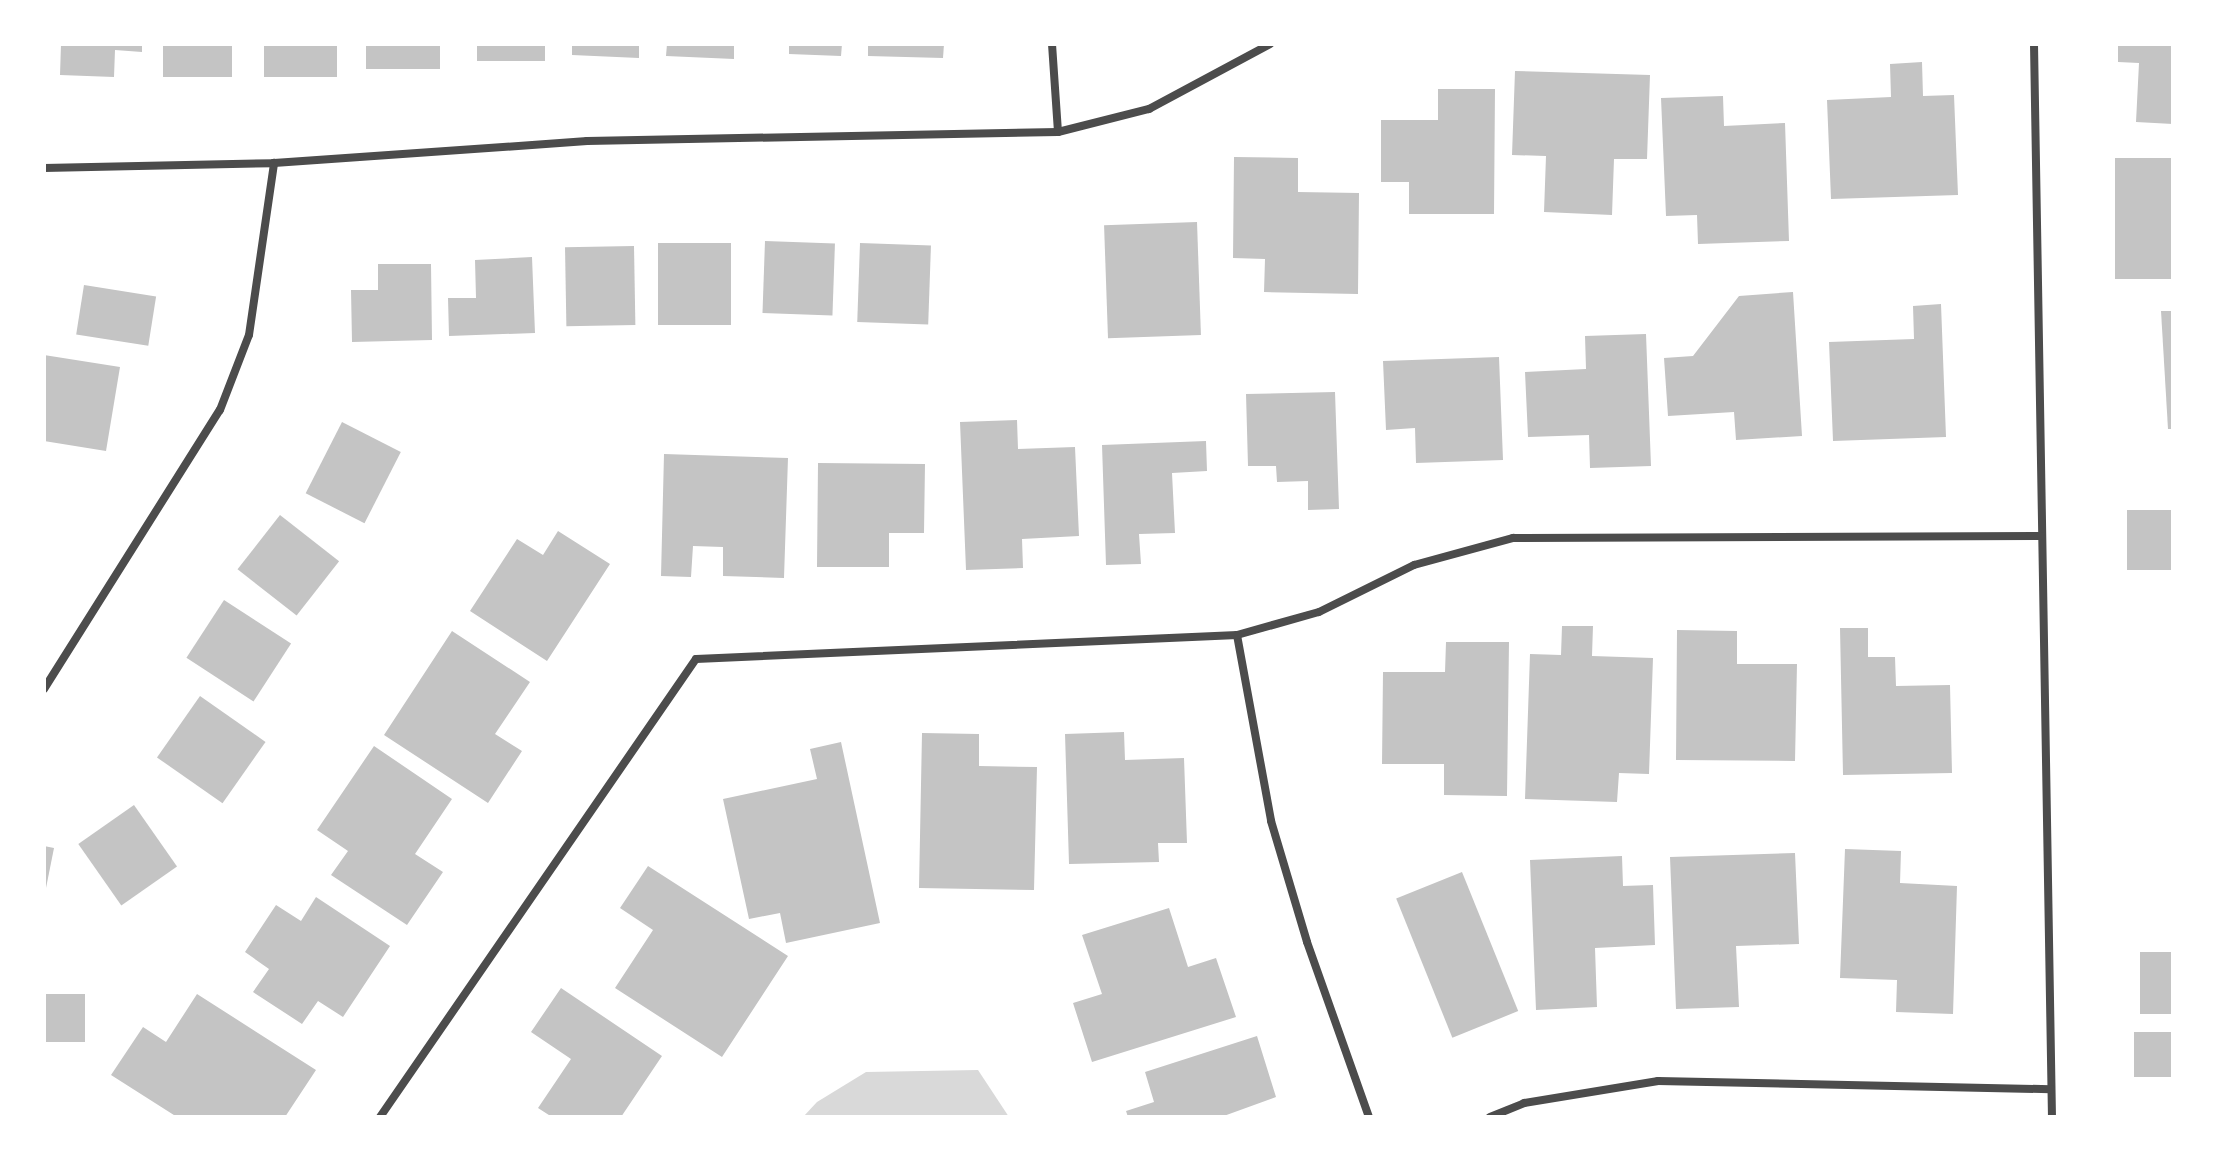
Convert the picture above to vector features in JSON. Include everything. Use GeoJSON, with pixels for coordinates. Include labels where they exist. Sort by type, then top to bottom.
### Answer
{"type":"FeatureCollection","features":[{"type":"Feature","properties":{"kind":"street"},"geometry":{"type":"LineString","coordinates":[[1052,44],[1058,132]]}},
{"type":"Feature","properties":{"kind":"street"},"geometry":{"type":"LineString","coordinates":[[44,168],[274,163],[587,141],[1058,132],[1149,109],[1270,44]]}},
{"type":"Feature","properties":{"kind":"street"},"geometry":{"type":"LineString","coordinates":[[2034,44],[2052,1117]]}},
{"type":"Feature","properties":{"kind":"street"},"geometry":{"type":"LineString","coordinates":[[44,689],[220,410],[249,335],[274,163]]}},
{"type":"Feature","properties":{"kind":"street"},"geometry":{"type":"LineString","coordinates":[[380,1117],[696,659],[1237,635],[1319,612],[1414,565],[1513,538],[2041,536]]}},
{"type":"Feature","properties":{"kind":"street"},"geometry":{"type":"LineString","coordinates":[[1237,635],[1271,821],[1369,1117]]}},
{"type":"Feature","properties":{"kind":"street"},"geometry":{"type":"LineString","coordinates":[[1490,1117],[1524,1103],[1658,1081],[2051,1089]]}},
{"type":"Feature","properties":{"kind":"shaded area"},"geometry":{"type":"Polygon","coordinates":[[[978,1070],[1009,1117],[803,1117],[817,1102],[866,1072],[978,1070]]]}},
{"type":"Feature","properties":{"kind":"building"},"geometry":{"type":"Polygon","coordinates":[[[61,44],[142,44],[142,52],[115,50],[114,77],[60,75],[61,44]]]}},
{"type":"Feature","properties":{"kind":"building"},"geometry":{"type":"Polygon","coordinates":[[[163,44],[232,44],[232,77],[163,77],[163,44]]]}},
{"type":"Feature","properties":{"kind":"building"},"geometry":{"type":"Polygon","coordinates":[[[264,44],[337,44],[337,77],[264,77],[264,44]]]}},
{"type":"Feature","properties":{"kind":"building"},"geometry":{"type":"Polygon","coordinates":[[[366,44],[440,44],[440,69],[366,69],[366,44]]]}},
{"type":"Feature","properties":{"kind":"building"},"geometry":{"type":"Polygon","coordinates":[[[477,44],[545,44],[545,61],[477,61],[477,44]]]}},
{"type":"Feature","properties":{"kind":"building"},"geometry":{"type":"Polygon","coordinates":[[[572,44],[639,44],[639,58],[572,55],[572,44]]]}},
{"type":"Feature","properties":{"kind":"building"},"geometry":{"type":"Polygon","coordinates":[[[667,44],[734,44],[734,59],[666,56],[667,44]]]}},
{"type":"Feature","properties":{"kind":"building"},"geometry":{"type":"Polygon","coordinates":[[[789,44],[842,44],[841,56],[789,54],[789,44]]]}},
{"type":"Feature","properties":{"kind":"building"},"geometry":{"type":"Polygon","coordinates":[[[868,44],[944,44],[943,58],[868,56],[868,44]]]}},
{"type":"Feature","properties":{"kind":"building"},"geometry":{"type":"Polygon","coordinates":[[[2118,44],[2173,44],[2173,124],[2136,122],[2139,63],[2118,62],[2118,44]]]}},
{"type":"Feature","properties":{"kind":"building"},"geometry":{"type":"Polygon","coordinates":[[[1922,62],[1923,96],[1954,95],[1958,195],[1831,199],[1827,100],[1891,97],[1890,64],[1922,62]]]}},
{"type":"Feature","properties":{"kind":"building"},"geometry":{"type":"Polygon","coordinates":[[[1515,71],[1650,75],[1647,159],[1614,159],[1612,215],[1544,212],[1546,156],[1512,155],[1515,71]]]}},
{"type":"Feature","properties":{"kind":"building"},"geometry":{"type":"Polygon","coordinates":[[[1438,89],[1495,89],[1494,214],[1409,214],[1409,182],[1381,182],[1381,120],[1438,120],[1438,89]]]}},
{"type":"Feature","properties":{"kind":"building"},"geometry":{"type":"Polygon","coordinates":[[[1723,96],[1724,126],[1785,123],[1789,241],[1698,244],[1697,215],[1666,216],[1661,98],[1723,96]]]}},
{"type":"Feature","properties":{"kind":"building"},"geometry":{"type":"Polygon","coordinates":[[[1234,157],[1298,158],[1298,192],[1359,193],[1358,294],[1264,292],[1265,259],[1233,258],[1234,157]]]}},
{"type":"Feature","properties":{"kind":"building"},"geometry":{"type":"Polygon","coordinates":[[[2115,158],[2173,158],[2173,279],[2115,279],[2115,158]]]}},
{"type":"Feature","properties":{"kind":"building"},"geometry":{"type":"Polygon","coordinates":[[[1197,222],[1201,335],[1108,338],[1104,225],[1197,222]]]}},
{"type":"Feature","properties":{"kind":"building"},"geometry":{"type":"Polygon","coordinates":[[[765,241],[835,243],[832,315],[762,313],[765,241]]]}},
{"type":"Feature","properties":{"kind":"building"},"geometry":{"type":"Polygon","coordinates":[[[658,243],[731,243],[731,325],[658,325],[658,243]]]}},
{"type":"Feature","properties":{"kind":"building"},"geometry":{"type":"Polygon","coordinates":[[[860,243],[931,245],[928,324],[857,322],[860,243]]]}},
{"type":"Feature","properties":{"kind":"building"},"geometry":{"type":"Polygon","coordinates":[[[634,246],[635,325],[566,326],[565,247],[634,246]]]}},
{"type":"Feature","properties":{"kind":"building"},"geometry":{"type":"Polygon","coordinates":[[[532,257],[535,333],[449,336],[448,298],[476,298],[475,260],[532,257]]]}},
{"type":"Feature","properties":{"kind":"building"},"geometry":{"type":"Polygon","coordinates":[[[378,264],[431,264],[432,340],[352,342],[351,290],[378,290],[378,264]]]}},
{"type":"Feature","properties":{"kind":"building"},"geometry":{"type":"Polygon","coordinates":[[[84,285],[156,296],[148,346],[76,334],[84,285]]]}},
{"type":"Feature","properties":{"kind":"building"},"geometry":{"type":"Polygon","coordinates":[[[1793,292],[1802,436],[1736,440],[1734,412],[1668,416],[1664,358],[1693,356],[1739,296],[1793,292]]]}},
{"type":"Feature","properties":{"kind":"building"},"geometry":{"type":"Polygon","coordinates":[[[1941,304],[1946,437],[1833,441],[1829,342],[1914,339],[1913,306],[1941,304]]]}},
{"type":"Feature","properties":{"kind":"building"},"geometry":{"type":"Polygon","coordinates":[[[2161,311],[2173,311],[2173,429],[2168,429],[2161,311]]]}},
{"type":"Feature","properties":{"kind":"building"},"geometry":{"type":"Polygon","coordinates":[[[1646,334],[1651,466],[1590,468],[1589,435],[1528,437],[1525,372],[1586,369],[1585,336],[1646,334]]]}},
{"type":"Feature","properties":{"kind":"building"},"geometry":{"type":"Polygon","coordinates":[[[44,355],[120,367],[106,451],[44,441],[44,355]]]}},
{"type":"Feature","properties":{"kind":"building"},"geometry":{"type":"Polygon","coordinates":[[[1499,357],[1503,460],[1416,463],[1415,428],[1386,430],[1383,361],[1499,357]]]}},
{"type":"Feature","properties":{"kind":"building"},"geometry":{"type":"Polygon","coordinates":[[[1335,392],[1339,509],[1308,510],[1308,481],[1277,482],[1276,466],[1248,466],[1246,394],[1335,392]]]}},
{"type":"Feature","properties":{"kind":"building"},"geometry":{"type":"Polygon","coordinates":[[[1017,420],[1018,449],[1075,447],[1079,536],[1022,539],[1023,568],[966,570],[960,422],[1017,420]]]}},
{"type":"Feature","properties":{"kind":"building"},"geometry":{"type":"Polygon","coordinates":[[[342,422],[401,452],[364,523],[306,493],[342,422]]]}},
{"type":"Feature","properties":{"kind":"building"},"geometry":{"type":"Polygon","coordinates":[[[1206,441],[1207,471],[1172,473],[1175,533],[1139,534],[1141,564],[1106,565],[1102,445],[1206,441]]]}},
{"type":"Feature","properties":{"kind":"building"},"geometry":{"type":"Polygon","coordinates":[[[664,454],[788,458],[784,578],[723,576],[723,547],[693,546],[691,577],[661,576],[664,454]]]}},
{"type":"Feature","properties":{"kind":"building"},"geometry":{"type":"Polygon","coordinates":[[[818,463],[925,464],[924,533],[889,533],[889,567],[817,567],[818,463]]]}},
{"type":"Feature","properties":{"kind":"building"},"geometry":{"type":"Polygon","coordinates":[[[2127,510],[2173,510],[2173,570],[2127,570],[2127,510]]]}},
{"type":"Feature","properties":{"kind":"building"},"geometry":{"type":"Polygon","coordinates":[[[280,515],[339,561],[297,616],[238,569],[280,515]]]}},
{"type":"Feature","properties":{"kind":"building"},"geometry":{"type":"Polygon","coordinates":[[[558,531],[610,564],[547,661],[470,611],[517,539],[543,555],[558,531]]]}},
{"type":"Feature","properties":{"kind":"building"},"geometry":{"type":"Polygon","coordinates":[[[224,600],[291,644],[254,701],[186,658],[224,600]]]}},
{"type":"Feature","properties":{"kind":"building"},"geometry":{"type":"Polygon","coordinates":[[[1562,626],[1593,626],[1592,656],[1653,658],[1649,774],[1619,773],[1617,802],[1525,799],[1530,654],[1561,655],[1562,626]]]}},
{"type":"Feature","properties":{"kind":"building"},"geometry":{"type":"Polygon","coordinates":[[[1840,628],[1868,628],[1868,657],[1895,657],[1896,686],[1950,685],[1952,773],[1843,775],[1840,628]]]}},
{"type":"Feature","properties":{"kind":"building"},"geometry":{"type":"Polygon","coordinates":[[[1677,630],[1737,631],[1737,664],[1797,664],[1795,761],[1676,760],[1677,630]]]}},
{"type":"Feature","properties":{"kind":"building"},"geometry":{"type":"Polygon","coordinates":[[[452,631],[530,682],[495,734],[522,751],[488,803],[384,735],[452,631]]]}},
{"type":"Feature","properties":{"kind":"building"},"geometry":{"type":"Polygon","coordinates":[[[1446,642],[1509,642],[1507,796],[1444,795],[1444,764],[1382,764],[1383,672],[1445,672],[1446,642]]]}},
{"type":"Feature","properties":{"kind":"building"},"geometry":{"type":"Polygon","coordinates":[[[200,696],[266,742],[223,803],[157,757],[200,696]]]}},
{"type":"Feature","properties":{"kind":"building"},"geometry":{"type":"Polygon","coordinates":[[[1124,732],[1125,760],[1184,758],[1187,843],[1158,843],[1159,862],[1069,864],[1065,734],[1124,732]]]}},
{"type":"Feature","properties":{"kind":"building"},"geometry":{"type":"Polygon","coordinates":[[[922,733],[979,734],[979,766],[1037,767],[1034,890],[919,888],[922,733]]]}},
{"type":"Feature","properties":{"kind":"building"},"geometry":{"type":"Polygon","coordinates":[[[841,742],[880,923],[786,943],[780,913],[749,919],[723,799],[817,779],[810,749],[841,742]]]}},
{"type":"Feature","properties":{"kind":"building"},"geometry":{"type":"Polygon","coordinates":[[[374,746],[452,799],[415,854],[443,872],[407,925],[331,875],[348,851],[317,830],[374,746]]]}},
{"type":"Feature","properties":{"kind":"building"},"geometry":{"type":"Polygon","coordinates":[[[134,805],[177,866],[121,905],[78,844],[134,805]]]}},
{"type":"Feature","properties":{"kind":"building"},"geometry":{"type":"Polygon","coordinates":[[[44,846],[54,848],[45,893],[44,893],[44,846]]]}},
{"type":"Feature","properties":{"kind":"building"},"geometry":{"type":"Polygon","coordinates":[[[1845,849],[1901,851],[1900,883],[1957,886],[1953,1014],[1896,1012],[1897,980],[1840,978],[1845,849]]]}},
{"type":"Feature","properties":{"kind":"building"},"geometry":{"type":"Polygon","coordinates":[[[1795,853],[1799,944],[1736,946],[1739,1007],[1676,1009],[1670,857],[1795,853]]]}},
{"type":"Feature","properties":{"kind":"building"},"geometry":{"type":"Polygon","coordinates":[[[1622,856],[1623,886],[1653,885],[1655,945],[1595,948],[1597,1007],[1536,1010],[1530,860],[1622,856]]]}},
{"type":"Feature","properties":{"kind":"building"},"geometry":{"type":"Polygon","coordinates":[[[648,866],[788,956],[722,1057],[615,988],[653,930],[620,908],[648,866]]]}},
{"type":"Feature","properties":{"kind":"building"},"geometry":{"type":"Polygon","coordinates":[[[1462,872],[1518,1011],[1452,1038],[1396,899],[1462,872]]]}},
{"type":"Feature","properties":{"kind":"building"},"geometry":{"type":"Polygon","coordinates":[[[316,897],[390,946],[343,1017],[318,1001],[302,1024],[253,992],[269,969],[245,952],[276,905],[301,921],[316,897]]]}},
{"type":"Feature","properties":{"kind":"building"},"geometry":{"type":"Polygon","coordinates":[[[1169,908],[1188,967],[1216,958],[1236,1017],[1092,1062],[1073,1003],[1102,994],[1082,935],[1169,908]]]}},
{"type":"Feature","properties":{"kind":"building"},"geometry":{"type":"Polygon","coordinates":[[[2140,952],[2173,952],[2173,1014],[2140,1014],[2140,952]]]}},
{"type":"Feature","properties":{"kind":"building"},"geometry":{"type":"Polygon","coordinates":[[[561,988],[662,1056],[621,1117],[552,1117],[538,1108],[571,1059],[531,1032],[561,988]]]}},
{"type":"Feature","properties":{"kind":"building"},"geometry":{"type":"Polygon","coordinates":[[[44,994],[85,994],[85,1042],[44,1042],[44,994]]]}},
{"type":"Feature","properties":{"kind":"building"},"geometry":{"type":"Polygon","coordinates":[[[197,994],[316,1070],[285,1117],[177,1117],[111,1075],[143,1027],[166,1042],[197,994]]]}},
{"type":"Feature","properties":{"kind":"building"},"geometry":{"type":"Polygon","coordinates":[[[2134,1032],[2173,1032],[2173,1077],[2134,1077],[2134,1032]]]}},
{"type":"Feature","properties":{"kind":"building"},"geometry":{"type":"Polygon","coordinates":[[[1257,1036],[1276,1097],[1221,1117],[1128,1117],[1126,1111],[1154,1102],[1145,1072],[1257,1036]]]}}]}
